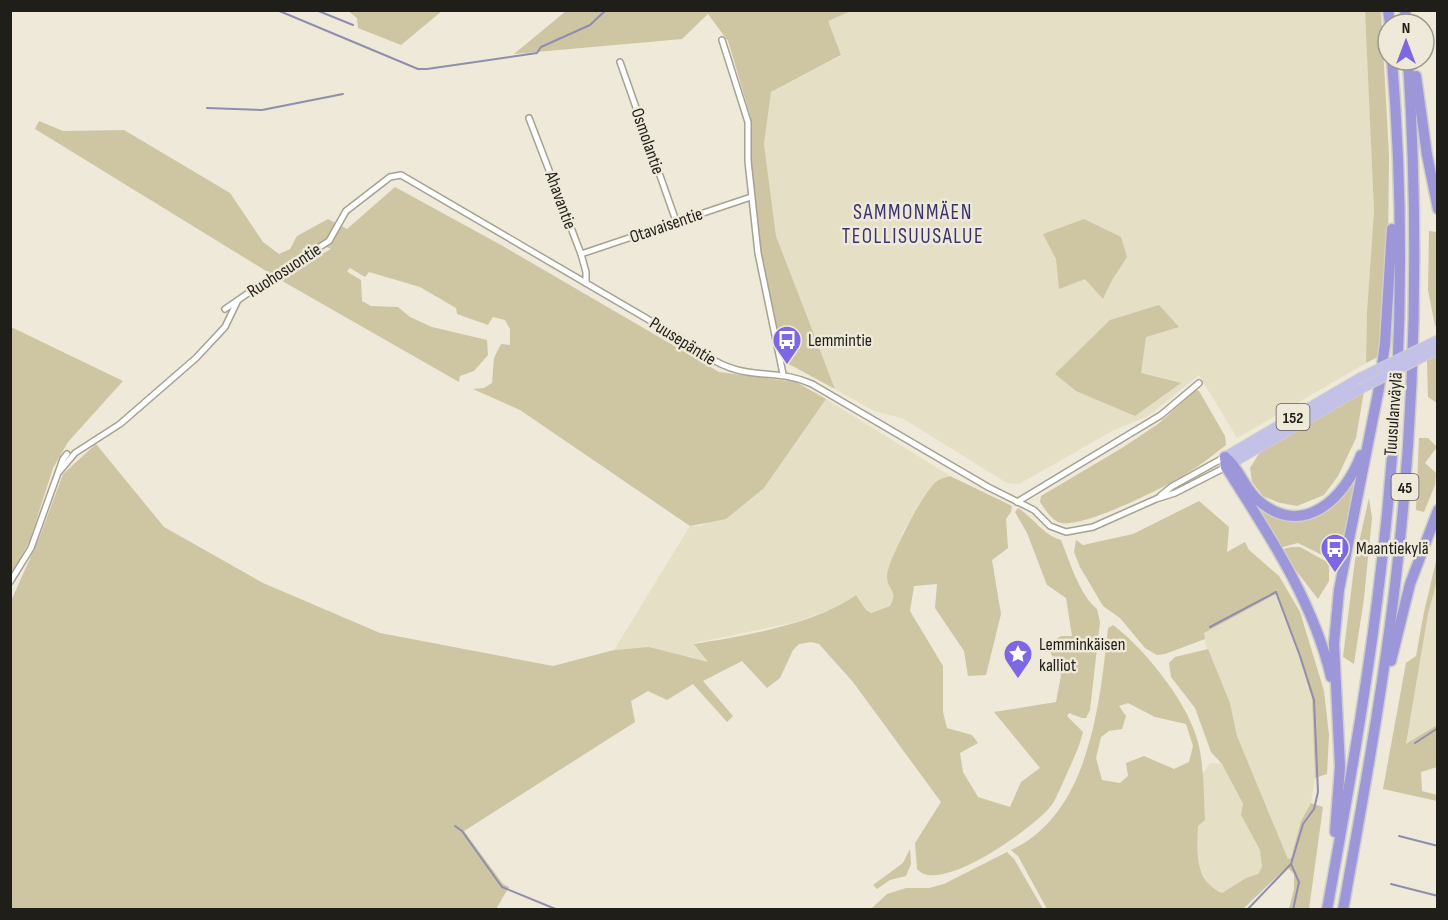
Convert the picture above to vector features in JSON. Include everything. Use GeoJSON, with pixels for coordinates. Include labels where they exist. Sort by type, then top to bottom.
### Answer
{"type":"FeatureCollection","features":[{"type":"Feature","properties":{"kind":"highway","name":"Tuusulanväylä"},"geometry":{"type":"LineString","coordinates":[[1327,909],[1372,637],[1387,511],[1396,388],[1399,255],[1398,166],[1393,72]]}},
{"type":"Feature","properties":{"kind":"highway","name":"Tuusulanväylä"},"geometry":{"type":"LineString","coordinates":[[1344,909],[1372,743],[1396,577],[1412,388],[1415,309],[1414,173],[1409,72]]}},
{"type":"Feature","properties":{"kind":"highway"},"geometry":{"type":"LineString","coordinates":[[1415,72],[1437,209]]}},
{"type":"Feature","properties":{"kind":"highway"},"geometry":{"type":"LineString","coordinates":[[1334,874],[1340,750],[1334,644],[1339,590],[1371,427],[1384,344],[1391,260],[1392,213],[1398,166]]}},
{"type":"Feature","properties":{"kind":"highway"},"geometry":{"type":"LineString","coordinates":[[1228,462],[1252,495],[1267,507],[1286,514],[1305,515],[1322,508],[1343,490],[1360,458],[1371,427]]}},
{"type":"Feature","properties":{"kind":"highway"},"geometry":{"type":"LineString","coordinates":[[1228,462],[1303,598],[1322,645],[1337,704]]}},
{"type":"Feature","properties":{"kind":"highway"},"geometry":{"type":"LineString","coordinates":[[1372,743],[1401,614],[1420,553],[1437,510]]}},
{"type":"Feature","properties":{"kind":"main road","name":"152"},"geometry":{"type":"LineString","coordinates":[[1228,462],[1360,378],[1437,340]]}},
{"type":"Feature","properties":{"kind":"main road","name":"152"},"geometry":{"type":"LineString","coordinates":[[1228,462],[1437,349]]}},
{"type":"Feature","properties":{"kind":"street"},"geometry":{"type":"LineString","coordinates":[[722,40],[748,122],[748,161],[758,253],[783,374]]}},
{"type":"Feature","properties":{"kind":"street","name":"Osmolantie"},"geometry":{"type":"LineString","coordinates":[[620,62],[676,221]]}},
{"type":"Feature","properties":{"kind":"street","name":"Ahavantie"},"geometry":{"type":"LineString","coordinates":[[529,118],[581,254],[586,272],[586,283]]}},
{"type":"Feature","properties":{"kind":"street","name":"Puusepäntie"},"geometry":{"type":"LineString","coordinates":[[390,177],[401,175],[680,338],[722,366],[747,372],[783,374],[812,384],[1034,510],[1050,526],[1066,532],[1084,530],[1175,493],[1228,462]]}},
{"type":"Feature","properties":{"kind":"street","name":"Ruohosuontie"},"geometry":{"type":"LineString","coordinates":[[225,309],[329,241],[346,211],[390,177]]}},
{"type":"Feature","properties":{"kind":"street","name":"Otavaisentie"},"geometry":{"type":"LineString","coordinates":[[581,254],[751,197]]}},
{"type":"Feature","properties":{"kind":"street"},"geometry":{"type":"LineString","coordinates":[[58,472],[75,453],[120,424],[196,358],[225,327],[238,300]]}},
{"type":"Feature","properties":{"kind":"street"},"geometry":{"type":"LineString","coordinates":[[1017,502],[1153,421],[1199,383]]}},
{"type":"Feature","properties":{"kind":"street"},"geometry":{"type":"LineString","coordinates":[[10,582],[31,548],[58,472],[67,454]]}},
{"type":"Feature","properties":{"kind":"street","name":"Puusepäntie"},"geometry":{"type":"LineString","coordinates":[[1156,499],[1171,488],[1228,462]]}},
{"type":"Feature","properties":{"kind":"shaded area"},"geometry":{"type":"Polygon","coordinates":[[[348,11],[442,11],[401,45],[358,28],[357,18],[348,11]]]}},
{"type":"Feature","properties":{"kind":"shaded area"},"geometry":{"type":"Polygon","coordinates":[[[566,11],[851,11],[828,21],[841,55],[771,92],[764,144],[776,236],[835,389],[785,362],[756,231],[751,168],[751,118],[728,41],[708,14],[682,39],[514,54],[566,11]]]}},
{"type":"Feature","properties":{"kind":"shaded area"},"geometry":{"type":"Polygon","coordinates":[[[851,11],[1365,11],[1374,211],[1366,363],[1237,438],[1199,375],[1148,416],[1114,430],[1019,484],[1007,483],[902,418],[874,411],[835,389],[776,236],[764,144],[771,92],[841,56],[827,21],[851,11]]]}},
{"type":"Feature","properties":{"kind":"shaded area"},"geometry":{"type":"Polygon","coordinates":[[[1365,11],[1381,11],[1376,12],[1376,72],[1384,72],[1389,155],[1388,244],[1378,357],[1366,363],[1374,211],[1365,11]]]}},
{"type":"Feature","properties":{"kind":"shaded area"},"geometry":{"type":"Polygon","coordinates":[[[39,121],[63,131],[124,130],[230,193],[263,242],[279,254],[290,249],[297,236],[328,219],[347,229],[395,187],[501,245],[719,372],[796,382],[826,399],[764,488],[726,519],[690,526],[520,410],[473,389],[484,388],[492,383],[494,358],[501,344],[510,345],[510,329],[505,320],[493,317],[488,325],[457,314],[456,308],[420,287],[369,272],[365,277],[350,268],[347,271],[361,280],[362,301],[371,306],[398,307],[410,317],[432,327],[487,340],[488,355],[474,371],[460,376],[459,382],[277,278],[331,249],[319,244],[271,274],[35,129],[39,121]]]}},
{"type":"Feature","properties":{"kind":"shaded area"},"geometry":{"type":"Polygon","coordinates":[[[1084,219],[1121,237],[1127,257],[1103,299],[1085,279],[1059,289],[1056,259],[1043,234],[1084,219]]]}},
{"type":"Feature","properties":{"kind":"shaded area"},"geometry":{"type":"Polygon","coordinates":[[[1429,231],[1437,232],[1438,325],[1435,326],[1428,290],[1429,231]]]}},
{"type":"Feature","properties":{"kind":"shaded area"},"geometry":{"type":"Polygon","coordinates":[[[1159,305],[1179,327],[1146,337],[1141,373],[1181,383],[1135,416],[1076,391],[1055,374],[1110,320],[1159,305]]]}},
{"type":"Feature","properties":{"kind":"shaded area"},"geometry":{"type":"Polygon","coordinates":[[[11,327],[123,381],[68,442],[53,468],[30,540],[11,576],[11,327]]]}},
{"type":"Feature","properties":{"kind":"shaded area"},"geometry":{"type":"Polygon","coordinates":[[[1437,355],[1437,403],[1428,397],[1427,360],[1437,355]]]}},
{"type":"Feature","properties":{"kind":"shaded area"},"geometry":{"type":"Polygon","coordinates":[[[1196,390],[1199,391],[1225,436],[1226,445],[1179,478],[1103,514],[1068,523],[1058,522],[1048,513],[1040,502],[1041,496],[1158,424],[1196,390]]]}},
{"type":"Feature","properties":{"kind":"shaded area"},"geometry":{"type":"Polygon","coordinates":[[[1364,391],[1356,438],[1338,476],[1324,495],[1297,506],[1280,503],[1263,496],[1252,482],[1250,468],[1260,452],[1364,391]]]}},
{"type":"Feature","properties":{"kind":"shaded area"},"geometry":{"type":"Polygon","coordinates":[[[826,399],[950,476],[936,481],[902,533],[888,583],[893,589],[894,599],[890,606],[871,613],[866,610],[856,595],[839,607],[792,623],[694,643],[709,662],[701,662],[690,656],[685,657],[649,647],[614,650],[690,526],[701,526],[764,488],[826,399]]]}},
{"type":"Feature","properties":{"kind":"shaded area"},"geometry":{"type":"Polygon","coordinates":[[[1419,438],[1428,438],[1437,447],[1425,463],[1436,473],[1435,485],[1424,512],[1416,510],[1419,438]]]}},
{"type":"Feature","properties":{"kind":"shaded area"},"geometry":{"type":"Polygon","coordinates":[[[96,444],[164,527],[263,583],[380,633],[553,666],[614,650],[649,647],[708,662],[694,644],[757,633],[800,621],[821,614],[856,595],[866,610],[871,613],[890,606],[893,593],[887,576],[900,541],[931,487],[938,480],[950,476],[1012,506],[1006,519],[1008,548],[992,560],[1001,614],[986,675],[968,676],[964,651],[935,608],[937,584],[914,586],[910,611],[943,666],[943,712],[947,728],[972,735],[978,743],[960,753],[963,772],[978,797],[1010,807],[1021,782],[1040,768],[994,712],[1056,702],[1061,675],[1047,645],[1061,636],[1072,636],[1066,598],[1047,585],[1027,533],[1015,512],[1018,508],[1049,534],[1061,540],[1080,587],[1097,609],[1100,622],[1090,710],[1086,718],[1069,713],[1067,716],[1083,732],[1073,760],[1050,807],[1007,843],[965,867],[945,874],[929,875],[917,869],[915,843],[941,802],[853,682],[819,644],[811,642],[799,644],[793,650],[780,678],[767,688],[742,661],[703,681],[733,716],[727,722],[693,684],[667,700],[648,691],[631,701],[635,722],[464,831],[503,884],[509,887],[496,909],[11,909],[11,601],[40,536],[63,474],[96,444]]]}},
{"type":"Feature","properties":{"kind":"shaded area"},"geometry":{"type":"Polygon","coordinates":[[[1358,470],[1336,562],[1298,543],[1279,548],[1254,502],[1307,516],[1358,470]]]}},
{"type":"Feature","properties":{"kind":"shaded area"},"geometry":{"type":"Polygon","coordinates":[[[1369,498],[1372,518],[1364,598],[1354,664],[1343,657],[1355,560],[1369,498]]]}},
{"type":"Feature","properties":{"kind":"shaded area"},"geometry":{"type":"Polygon","coordinates":[[[1199,501],[1229,527],[1227,552],[1245,542],[1249,550],[1279,576],[1300,612],[1324,691],[1329,735],[1327,774],[1315,778],[1312,699],[1299,655],[1276,594],[1204,633],[1205,639],[1157,655],[1145,648],[1120,618],[1103,606],[1080,567],[1074,552],[1076,540],[1083,545],[1133,534],[1199,501]]]}},
{"type":"Feature","properties":{"kind":"shaded area"},"geometry":{"type":"Polygon","coordinates":[[[1300,547],[1329,563],[1329,581],[1318,599],[1291,564],[1284,549],[1300,547]]]}},
{"type":"Feature","properties":{"kind":"shaded area"},"geometry":{"type":"Polygon","coordinates":[[[1437,557],[1437,581],[1428,614],[1406,744],[1437,725],[1437,767],[1421,772],[1422,791],[1437,795],[1437,801],[1383,789],[1406,663],[1416,656],[1437,557]]]}},
{"type":"Feature","properties":{"kind":"shaded area"},"geometry":{"type":"Polygon","coordinates":[[[1437,581],[1437,725],[1406,745],[1428,614],[1437,581]]]}},
{"type":"Feature","properties":{"kind":"shaded area"},"geometry":{"type":"Polygon","coordinates":[[[1276,594],[1299,655],[1312,699],[1315,778],[1311,803],[1301,821],[1291,858],[1288,859],[1237,736],[1230,703],[1205,643],[1204,633],[1276,594]]]}},
{"type":"Feature","properties":{"kind":"shaded area"},"geometry":{"type":"Polygon","coordinates":[[[1113,625],[1154,665],[1178,699],[1196,734],[1202,768],[1205,820],[1198,826],[1199,865],[1206,881],[1213,887],[1222,893],[1246,878],[1258,874],[1262,867],[1260,850],[1241,815],[1243,804],[1222,764],[1211,752],[1195,708],[1171,677],[1169,663],[1175,657],[1208,649],[1230,703],[1237,736],[1288,859],[1291,858],[1301,821],[1311,803],[1323,807],[1309,909],[1289,909],[1294,889],[1294,874],[1287,867],[1243,909],[1047,909],[1018,856],[1011,850],[1038,833],[1058,811],[1074,783],[1095,721],[1108,628],[1113,625]],[[1128,703],[1119,706],[1126,716],[1122,729],[1109,731],[1101,737],[1096,758],[1102,780],[1120,783],[1128,776],[1126,763],[1144,756],[1174,769],[1189,762],[1193,746],[1186,724],[1155,717],[1128,703]]]}},
{"type":"Feature","properties":{"kind":"shaded area"},"geometry":{"type":"Polygon","coordinates":[[[1210,763],[1222,764],[1243,805],[1241,815],[1260,850],[1262,867],[1258,874],[1246,878],[1222,893],[1210,887],[1197,863],[1198,826],[1205,820],[1202,775],[1210,763]]]}},
{"type":"Feature","properties":{"kind":"shaded area"},"geometry":{"type":"Polygon","coordinates":[[[910,849],[911,864],[906,876],[890,880],[877,889],[873,885],[903,863],[910,849]]]}},
{"type":"Feature","properties":{"kind":"shaded area"},"geometry":{"type":"Polygon","coordinates":[[[1007,852],[1014,859],[1043,909],[871,909],[887,894],[906,888],[929,888],[944,884],[1007,852]]]}},
{"type":"Feature","properties":{"kind":"waterway"},"geometry":{"type":"LineString","coordinates":[[277,10],[418,69],[537,53],[541,47],[590,25],[606,10]]}},
{"type":"Feature","properties":{"kind":"waterway"},"geometry":{"type":"LineString","coordinates":[[316,10],[353,25]]}},
{"type":"Feature","properties":{"kind":"waterway"},"geometry":{"type":"LineString","coordinates":[[207,108],[262,110],[343,94]]}},
{"type":"Feature","properties":{"kind":"waterway"},"geometry":{"type":"LineString","coordinates":[[1210,627],[1276,592],[1314,700],[1318,792],[1314,809],[1303,824],[1291,864],[1299,882],[1293,910]]}},
{"type":"Feature","properties":{"kind":"waterway"},"geometry":{"type":"LineString","coordinates":[[1415,743],[1438,728]]}},
{"type":"Feature","properties":{"kind":"waterway"},"geometry":{"type":"LineString","coordinates":[[455,826],[462,831],[502,887],[558,910]]}},
{"type":"Feature","properties":{"kind":"waterway"},"geometry":{"type":"LineString","coordinates":[[1399,836],[1438,846]]}},
{"type":"Feature","properties":{"kind":"waterway"},"geometry":{"type":"LineString","coordinates":[[1247,910],[1291,864]]}},
{"type":"Feature","properties":{"kind":"waterway"},"geometry":{"type":"LineString","coordinates":[[1391,884],[1438,896]]}},
{"type":"Feature","properties":{"kind":"place","name":"Lemmintie"},"geometry":{"type":"Point","coordinates":[787,366]}},
{"type":"Feature","properties":{"kind":"place","name":"Maantiekylä"},"geometry":{"type":"Point","coordinates":[1335,574]}},
{"type":"Feature","properties":{"kind":"place","name":"Lemminkäisen kalliot"},"geometry":{"type":"Point","coordinates":[1018,680]}},
{"type":"Feature","properties":{"kind":"district","name":"SAMMONMÄEN TEOLLISUUSALUE"},"geometry":{"type":"Point","coordinates":[913,224]}}]}
